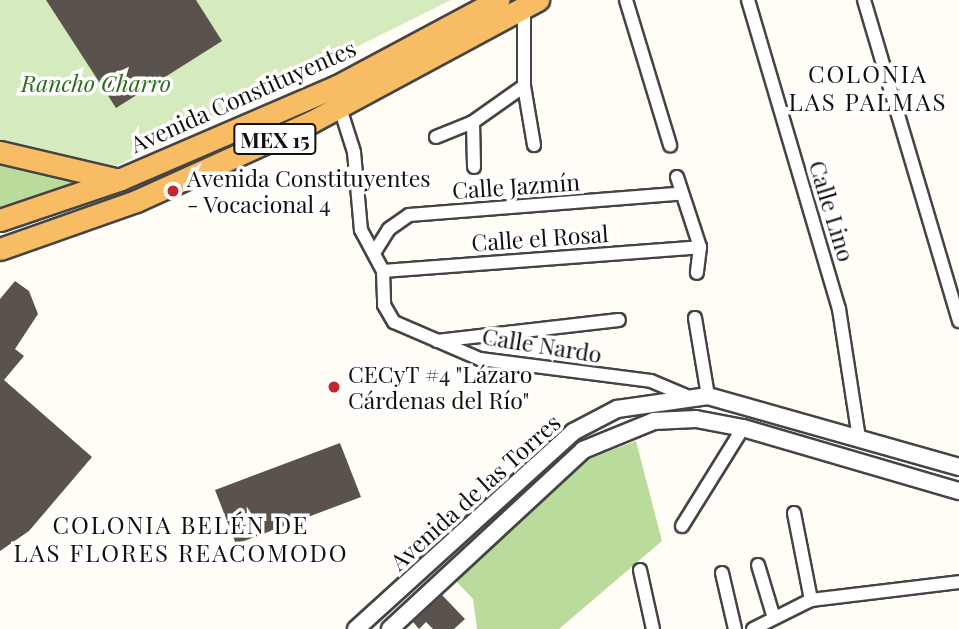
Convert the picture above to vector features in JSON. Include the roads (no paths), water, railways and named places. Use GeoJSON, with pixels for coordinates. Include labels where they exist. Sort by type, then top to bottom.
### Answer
{"type":"FeatureCollection","features":[{"type":"Feature","properties":{"kind":"highway","name":"Avenida Constituyentes"},"geometry":{"type":"LineString","coordinates":[[0,249],[136,201],[340,108],[510,3]]}},
{"type":"Feature","properties":{"kind":"highway","name":"Avenida Constituyentes"},"geometry":{"type":"LineString","coordinates":[[0,220],[121,179],[337,86],[510,3]]}},
{"type":"Feature","properties":{"kind":"highway"},"geometry":{"type":"LineString","coordinates":[[0,152],[121,179]]}},
{"type":"Feature","properties":{"kind":"street"},"geometry":{"type":"LineString","coordinates":[[626,0],[670,145]]}},
{"type":"Feature","properties":{"kind":"street","name":"Calle Lino"},"geometry":{"type":"LineString","coordinates":[[748,0],[833,289],[859,438]]}},
{"type":"Feature","properties":{"kind":"street"},"geometry":{"type":"LineString","coordinates":[[864,0],[956,291],[959,321]]}},
{"type":"Feature","properties":{"kind":"street"},"geometry":{"type":"LineString","coordinates":[[510,3],[534,145]]}},
{"type":"Feature","properties":{"kind":"street"},"geometry":{"type":"LineString","coordinates":[[436,137],[473,122],[524,86]]}},
{"type":"Feature","properties":{"kind":"street"},"geometry":{"type":"LineString","coordinates":[[340,108],[354,152],[361,230],[383,271]]}},
{"type":"Feature","properties":{"kind":"street"},"geometry":{"type":"LineString","coordinates":[[473,122],[474,167]]}},
{"type":"Feature","properties":{"kind":"street"},"geometry":{"type":"LineString","coordinates":[[677,177],[678,194],[700,247],[697,273]]}},
{"type":"Feature","properties":{"kind":"street","name":"Calle Jazmín"},"geometry":{"type":"LineString","coordinates":[[374,253],[389,229],[409,215],[678,194]]}},
{"type":"Feature","properties":{"kind":"street","name":"Calle el Rosal"},"geometry":{"type":"LineString","coordinates":[[383,271],[700,247]]}},
{"type":"Feature","properties":{"kind":"street","name":"Calle Nardo"},"geometry":{"type":"LineString","coordinates":[[383,271],[384,305],[394,322],[434,342],[496,363],[651,381],[686,396]]}},
{"type":"Feature","properties":{"kind":"street"},"geometry":{"type":"LineString","coordinates":[[695,318],[708,396]]}},
{"type":"Feature","properties":{"kind":"street"},"geometry":{"type":"LineString","coordinates":[[434,342],[620,320]]}},
{"type":"Feature","properties":{"kind":"street","name":"Avenida de las Torres"},"geometry":{"type":"LineString","coordinates":[[356,629],[573,432],[617,409],[686,396],[708,396],[959,467]]}},
{"type":"Feature","properties":{"kind":"street","name":"Avenida de las Torres"},"geometry":{"type":"LineString","coordinates":[[390,629],[560,468],[606,437],[675,418],[743,428],[959,491]]}},
{"type":"Feature","properties":{"kind":"street"},"geometry":{"type":"LineString","coordinates":[[796,444],[805,423]]}},
{"type":"Feature","properties":{"kind":"street"},"geometry":{"type":"LineString","coordinates":[[682,526],[743,428]]}},
{"type":"Feature","properties":{"kind":"street"},"geometry":{"type":"LineString","coordinates":[[794,513],[811,600]]}},
{"type":"Feature","properties":{"kind":"street"},"geometry":{"type":"LineString","coordinates":[[429,562],[445,577]]}},
{"type":"Feature","properties":{"kind":"street"},"geometry":{"type":"LineString","coordinates":[[758,565],[773,615]]}},
{"type":"Feature","properties":{"kind":"street"},"geometry":{"type":"LineString","coordinates":[[640,570],[653,629]]}},
{"type":"Feature","properties":{"kind":"street"},"geometry":{"type":"LineString","coordinates":[[722,573],[735,629]]}},
{"type":"Feature","properties":{"kind":"street"},"geometry":{"type":"LineString","coordinates":[[753,629],[773,615],[811,600],[959,582]]}},
{"type":"Feature","properties":{"kind":"place","name":"Avenida Constituyentes - Vocacional 4"},"geometry":{"type":"Point","coordinates":[173,191]}},
{"type":"Feature","properties":{"kind":"place","name":"CECyT #4 \"Lázaro Cárdenas del Río\""},"geometry":{"type":"Point","coordinates":[334,387]}},
{"type":"Feature","properties":{"kind":"district","name":"COLONIA LAS PALMAS"},"geometry":{"type":"Point","coordinates":[868,88]}},
{"type":"Feature","properties":{"kind":"district","name":"COLONIA BELÉN DE LAS FLORES REACOMODO"},"geometry":{"type":"Point","coordinates":[181,539]}},
{"type":"Feature","properties":{"kind":"park label","name":"Rancho Charro"},"geometry":{"type":"Point","coordinates":[96,83]}}]}
